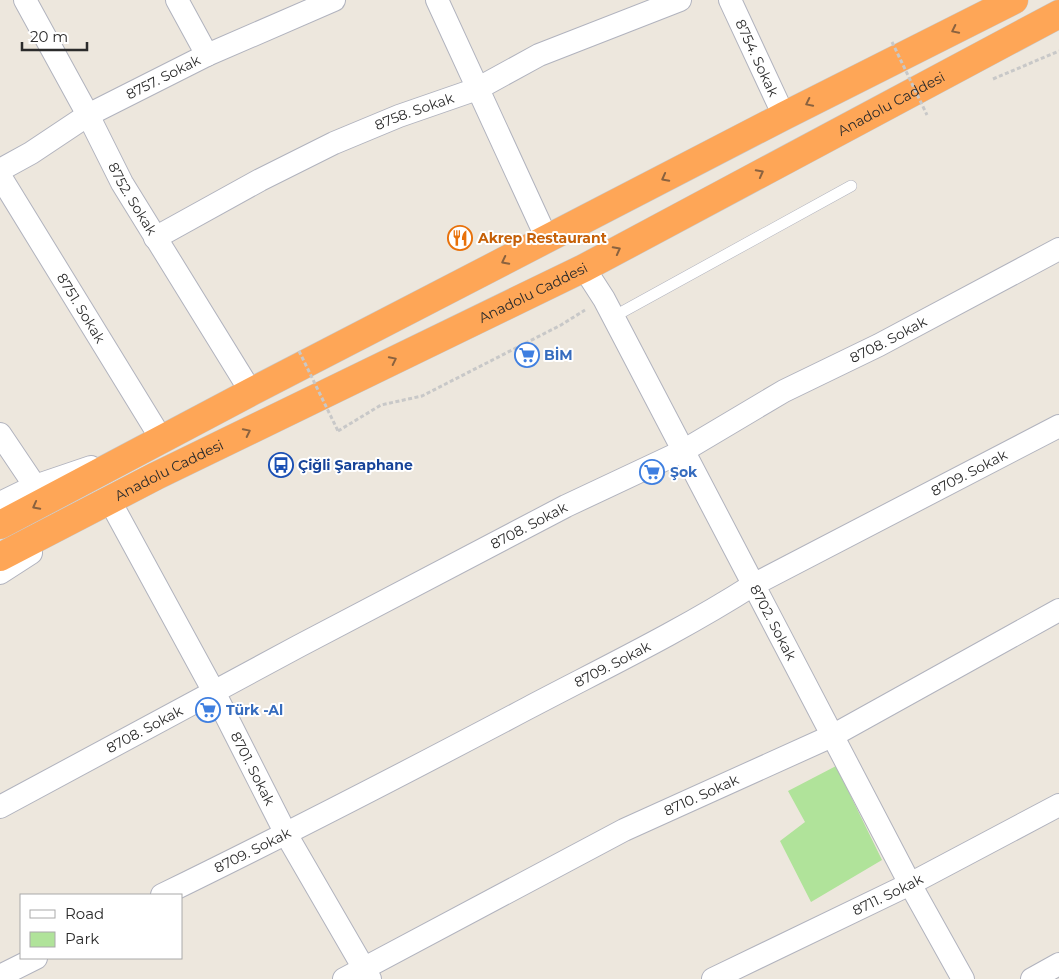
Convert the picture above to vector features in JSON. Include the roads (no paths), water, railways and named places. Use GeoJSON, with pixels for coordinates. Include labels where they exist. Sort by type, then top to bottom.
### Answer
{"type":"FeatureCollection","features":[{"type":"Feature","properties":{"kind":"highway"},"geometry":{"type":"LineString","coordinates":[[0,525],[251,392],[784,116],[979,8],[1014,0]]}},
{"type":"Feature","properties":{"kind":"highway","name":"Anadolu Caddesi"},"geometry":{"type":"LineString","coordinates":[[0,557],[156,476],[584,268],[1057,20]]}},
{"type":"Feature","properties":{"kind":"street","name":"8752. Sokak"},"geometry":{"type":"LineString","coordinates":[[25,0],[88,115],[122,183],[251,392]]}},
{"type":"Feature","properties":{"kind":"street"},"geometry":{"type":"LineString","coordinates":[[177,0],[207,55]]}},
{"type":"Feature","properties":{"kind":"street","name":"8757. Sokak"},"geometry":{"type":"LineString","coordinates":[[0,170],[31,153],[88,115],[207,55],[334,0]]}},
{"type":"Feature","properties":{"kind":"street"},"geometry":{"type":"LineString","coordinates":[[437,0],[547,239]]}},
{"type":"Feature","properties":{"kind":"street","name":"8758. Sokak"},"geometry":{"type":"LineString","coordinates":[[155,238],[260,180],[334,143],[399,116],[477,89],[539,55],[680,0]]}},
{"type":"Feature","properties":{"kind":"street","name":"8754. Sokak"},"geometry":{"type":"LineString","coordinates":[[730,0],[784,116]]}},
{"type":"Feature","properties":{"kind":"street","name":"8751. Sokak"},"geometry":{"type":"LineString","coordinates":[[0,176],[152,445]]}},
{"type":"Feature","properties":{"kind":"street","name":"8708. Sokak"},"geometry":{"type":"LineString","coordinates":[[0,807],[566,506],[683,451],[784,391],[879,345],[1059,249]]}},
{"type":"Feature","properties":{"kind":"street","name":"8702. Sokak"},"geometry":{"type":"LineString","coordinates":[[584,268],[608,308],[910,884],[963,979]]}},
{"type":"Feature","properties":{"kind":"street","name":"8709. Sokak"},"geometry":{"type":"LineString","coordinates":[[164,894],[286,834],[709,613],[753,585],[1059,426]]}},
{"type":"Feature","properties":{"kind":"street"},"geometry":{"type":"LineString","coordinates":[[0,434],[35,486]]}},
{"type":"Feature","properties":{"kind":"street"},"geometry":{"type":"LineString","coordinates":[[0,503],[35,486],[152,445]]}},
{"type":"Feature","properties":{"kind":"street"},"geometry":{"type":"LineString","coordinates":[[0,573],[156,476]]}},
{"type":"Feature","properties":{"kind":"street","name":"8701. Sokak"},"geometry":{"type":"LineString","coordinates":[[111,503],[214,692],[286,834],[367,974]]}},
{"type":"Feature","properties":{"kind":"street","name":"8710. Sokak"},"geometry":{"type":"LineString","coordinates":[[344,979],[367,974],[624,830],[832,736],[1059,610]]}},
{"type":"Feature","properties":{"kind":"street","name":"8711. Sokak"},"geometry":{"type":"LineString","coordinates":[[713,979],[910,884],[1059,805]]}},
{"type":"Feature","properties":{"kind":"street"},"geometry":{"type":"LineString","coordinates":[[0,976],[34,959]]}},
{"type":"Feature","properties":{"kind":"street"},"geometry":{"type":"LineString","coordinates":[[1032,979],[1059,964]]}},
{"type":"Feature","properties":{"kind":"lane"},"geometry":{"type":"LineString","coordinates":[[608,308],[851,186]]}},
{"type":"Feature","properties":{"kind":"place","name":"Akrep Restaurant"},"geometry":{"type":"Point","coordinates":[460,238]}},
{"type":"Feature","properties":{"kind":"place","name":"BİM"},"geometry":{"type":"Point","coordinates":[527,355]}},
{"type":"Feature","properties":{"kind":"place","name":"Çiğli Şaraphane"},"geometry":{"type":"Point","coordinates":[281,465]}},
{"type":"Feature","properties":{"kind":"place","name":"Şok"},"geometry":{"type":"Point","coordinates":[652,472]}},
{"type":"Feature","properties":{"kind":"place","name":"Türk -Al"},"geometry":{"type":"Point","coordinates":[208,710]}}]}
